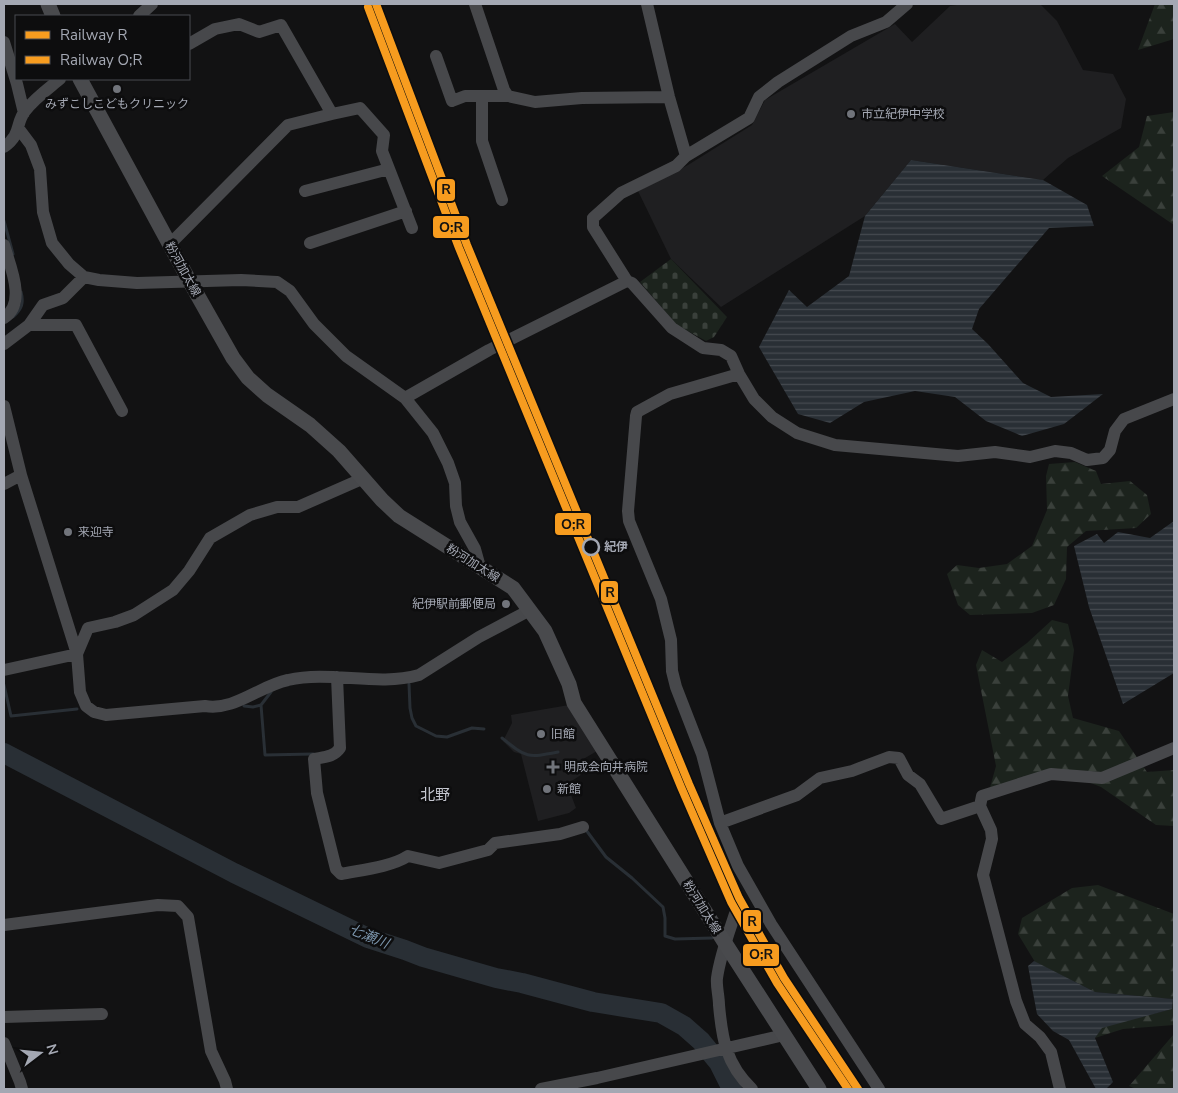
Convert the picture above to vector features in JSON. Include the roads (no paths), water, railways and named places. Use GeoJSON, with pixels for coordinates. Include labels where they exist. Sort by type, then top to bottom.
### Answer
{"type":"FeatureCollection","features":[{"type":"Feature","properties":{"kind":"main road","name":"粉河加太線"},"geometry":{"type":"LineString","coordinates":[[81,80],[190,282],[233,358],[248,378],[267,395],[310,425],[339,451],[382,500],[399,516],[513,588],[530,610],[545,631],[568,684],[574,703],[724,943],[819,1089]]}},
{"type":"Feature","properties":{"kind":"street"},"geometry":{"type":"LineString","coordinates":[[140,15],[152,4]]}},
{"type":"Feature","properties":{"kind":"street"},"geometry":{"type":"LineString","coordinates":[[475,4],[504,90],[508,96]]}},
{"type":"Feature","properties":{"kind":"street"},"geometry":{"type":"LineString","coordinates":[[647,4],[669,97],[686,156]]}},
{"type":"Feature","properties":{"kind":"street"},"geometry":{"type":"LineString","coordinates":[[626,282],[593,227],[593,218],[621,193],[676,166],[686,156],[748,118],[759,97],[778,82],[852,36],[886,22],[907,4]]}},
{"type":"Feature","properties":{"kind":"street"},"geometry":{"type":"LineString","coordinates":[[190,43],[215,29],[239,24],[259,32],[281,25],[332,114]]}},
{"type":"Feature","properties":{"kind":"street"},"geometry":{"type":"LineString","coordinates":[[4,42],[15,78]]}},
{"type":"Feature","properties":{"kind":"street"},"geometry":{"type":"LineString","coordinates":[[436,56],[452,102],[465,96],[508,96],[535,102],[582,98],[669,97]]}},
{"type":"Feature","properties":{"kind":"street"},"geometry":{"type":"LineString","coordinates":[[16,80],[24,113]]}},
{"type":"Feature","properties":{"kind":"street"},"geometry":{"type":"LineString","coordinates":[[4,147],[12,141],[19,129],[24,113],[33,102],[59,80]]}},
{"type":"Feature","properties":{"kind":"street"},"geometry":{"type":"LineString","coordinates":[[482,96],[482,141],[502,200]]}},
{"type":"Feature","properties":{"kind":"street"},"geometry":{"type":"LineString","coordinates":[[169,244],[288,125],[360,108],[384,136],[382,150],[412,228]]}},
{"type":"Feature","properties":{"kind":"street"},"geometry":{"type":"LineString","coordinates":[[19,129],[31,145],[40,169],[42,212],[52,243],[69,264],[84,277],[137,283],[241,280],[277,282],[290,291],[314,324],[346,356],[405,398],[433,433],[448,463],[455,483],[456,506],[460,522],[475,549],[480,567]]}},
{"type":"Feature","properties":{"kind":"street"},"geometry":{"type":"LineString","coordinates":[[305,191],[390,169]]}},
{"type":"Feature","properties":{"kind":"street"},"geometry":{"type":"LineString","coordinates":[[310,243],[406,211]]}},
{"type":"Feature","properties":{"kind":"street"},"geometry":{"type":"LineString","coordinates":[[4,245],[12,273],[15,305],[4,318]]}},
{"type":"Feature","properties":{"kind":"street"},"geometry":{"type":"LineString","coordinates":[[4,344],[29,325],[43,305],[63,298],[84,277]]}},
{"type":"Feature","properties":{"kind":"street"},"geometry":{"type":"LineString","coordinates":[[405,398],[490,350],[626,282],[632,283],[672,328],[703,348],[721,350],[731,356],[754,399],[772,417],[797,433],[835,445],[958,456],[995,452],[1030,457],[1055,451],[1071,453],[1087,460],[1103,458],[1110,450],[1115,431],[1124,419],[1174,399]]}},
{"type":"Feature","properties":{"kind":"street"},"geometry":{"type":"LineString","coordinates":[[29,325],[76,325],[122,411]]}},
{"type":"Feature","properties":{"kind":"street"},"geometry":{"type":"LineString","coordinates":[[739,374],[670,394],[638,412],[636,416],[628,520],[661,599],[671,640],[672,671],[676,687],[702,754],[720,823],[738,866],[771,924],[879,1089]]}},
{"type":"Feature","properties":{"kind":"street"},"geometry":{"type":"LineString","coordinates":[[4,406],[21,475],[77,654],[80,692],[86,706],[94,712],[106,715],[204,706],[214,708],[229,705],[276,683],[290,679],[319,676],[364,680],[408,678],[419,674],[479,637],[530,610]]}},
{"type":"Feature","properties":{"kind":"street"},"geometry":{"type":"LineString","coordinates":[[4,484],[21,475]]}},
{"type":"Feature","properties":{"kind":"street"},"geometry":{"type":"LineString","coordinates":[[77,654],[88,628],[116,622],[134,615],[173,590],[189,571],[210,538],[250,515],[277,507],[298,507],[364,478]]}},
{"type":"Feature","properties":{"kind":"street"},"geometry":{"type":"LineString","coordinates":[[4,670],[77,654]]}},
{"type":"Feature","properties":{"kind":"street"},"geometry":{"type":"LineString","coordinates":[[337,677],[340,748],[337,753],[314,759],[318,793],[336,869],[341,874],[373,868],[402,860],[408,856],[439,863],[488,850],[495,843],[560,834],[583,827]]}},
{"type":"Feature","properties":{"kind":"street"},"geometry":{"type":"LineString","coordinates":[[1060,1089],[1051,1052],[1040,1037],[1025,1024],[1016,1000],[983,875],[992,839],[991,830],[980,806],[982,796],[1051,774],[1102,778],[1174,748]]}},
{"type":"Feature","properties":{"kind":"street"},"geometry":{"type":"LineString","coordinates":[[720,823],[797,795],[820,778],[852,771],[889,757],[899,758],[908,775],[920,784],[941,819],[980,806]]}},
{"type":"Feature","properties":{"kind":"street"},"geometry":{"type":"LineString","coordinates":[[4,925],[158,906],[178,906],[188,917],[211,1051],[225,1080],[226,1089]]}},
{"type":"Feature","properties":{"kind":"street"},"geometry":{"type":"LineString","coordinates":[[735,914],[724,943],[717,979],[723,1050],[744,1081],[752,1089]]}},
{"type":"Feature","properties":{"kind":"street"},"geometry":{"type":"LineString","coordinates":[[4,1017],[102,1014]]}},
{"type":"Feature","properties":{"kind":"street"},"geometry":{"type":"LineString","coordinates":[[541,1089],[596,1084],[784,1035]]}},
{"type":"Feature","properties":{"kind":"street"},"geometry":{"type":"LineString","coordinates":[[4,1043],[22,1089]]}},
{"type":"Feature","properties":{"kind":"waterway"},"geometry":{"type":"LineString","coordinates":[[4,221],[13,254]]}},
{"type":"Feature","properties":{"kind":"waterway"},"geometry":{"type":"LineString","coordinates":[[13,317],[22,306],[21,292]]}},
{"type":"Feature","properties":{"kind":"waterway"},"geometry":{"type":"LineString","coordinates":[[409,684],[410,708],[416,726],[436,736],[447,737],[472,728],[484,729]]}},
{"type":"Feature","properties":{"kind":"waterway"},"geometry":{"type":"LineString","coordinates":[[4,685],[11,716],[77,709]]}},
{"type":"Feature","properties":{"kind":"waterway"},"geometry":{"type":"LineString","coordinates":[[261,705],[271,692]]}},
{"type":"Feature","properties":{"kind":"waterway"},"geometry":{"type":"LineString","coordinates":[[244,706],[253,707],[261,705],[265,755],[313,754]]}},
{"type":"Feature","properties":{"kind":"waterway"},"geometry":{"type":"LineString","coordinates":[[502,738],[528,755],[558,752]]}},
{"type":"Feature","properties":{"kind":"waterway","name":"七瀬川"},"geometry":{"type":"LineString","coordinates":[[4,753],[234,873],[368,938],[423,957],[496,978],[593,1002],[661,1013],[684,1026],[701,1041],[719,1063],[732,1089]]}},
{"type":"Feature","properties":{"kind":"waterway"},"geometry":{"type":"LineString","coordinates":[[586,830],[606,857],[663,907],[665,936],[675,939],[712,938]]}},
{"type":"Feature","properties":{"kind":"rail line","name":"R"},"geometry":{"type":"LineString","coordinates":[[376,4],[467,245],[689,784],[739,898],[784,978],[858,1089]]}},
{"type":"Feature","properties":{"kind":"rail line","name":"O;R"},"geometry":{"type":"LineString","coordinates":[[368,7],[459,248],[681,787],[731,902],[777,983],[848,1089]]}},
{"type":"Feature","properties":{"kind":"place","name":"みずこしこどもクリニック"},"geometry":{"type":"Point","coordinates":[117,89]}},
{"type":"Feature","properties":{"kind":"place","name":"市立紀伊中学校"},"geometry":{"type":"Point","coordinates":[851,114]}},
{"type":"Feature","properties":{"kind":"place","name":"来迎寺"},"geometry":{"type":"Point","coordinates":[68,532]}},
{"type":"Feature","properties":{"kind":"place","name":"紀伊"},"geometry":{"type":"Point","coordinates":[591,547]}},
{"type":"Feature","properties":{"kind":"place","name":"紀伊駅前郵便局"},"geometry":{"type":"Point","coordinates":[506,604]}},
{"type":"Feature","properties":{"kind":"place","name":"旧館"},"geometry":{"type":"Point","coordinates":[541,734]}},
{"type":"Feature","properties":{"kind":"place","name":"明成会向井病院"},"geometry":{"type":"Point","coordinates":[553,767]}},
{"type":"Feature","properties":{"kind":"place","name":"新館"},"geometry":{"type":"Point","coordinates":[547,789]}},
{"type":"Feature","properties":{"kind":"district","name":"北野"},"geometry":{"type":"Point","coordinates":[435,795]}}]}
